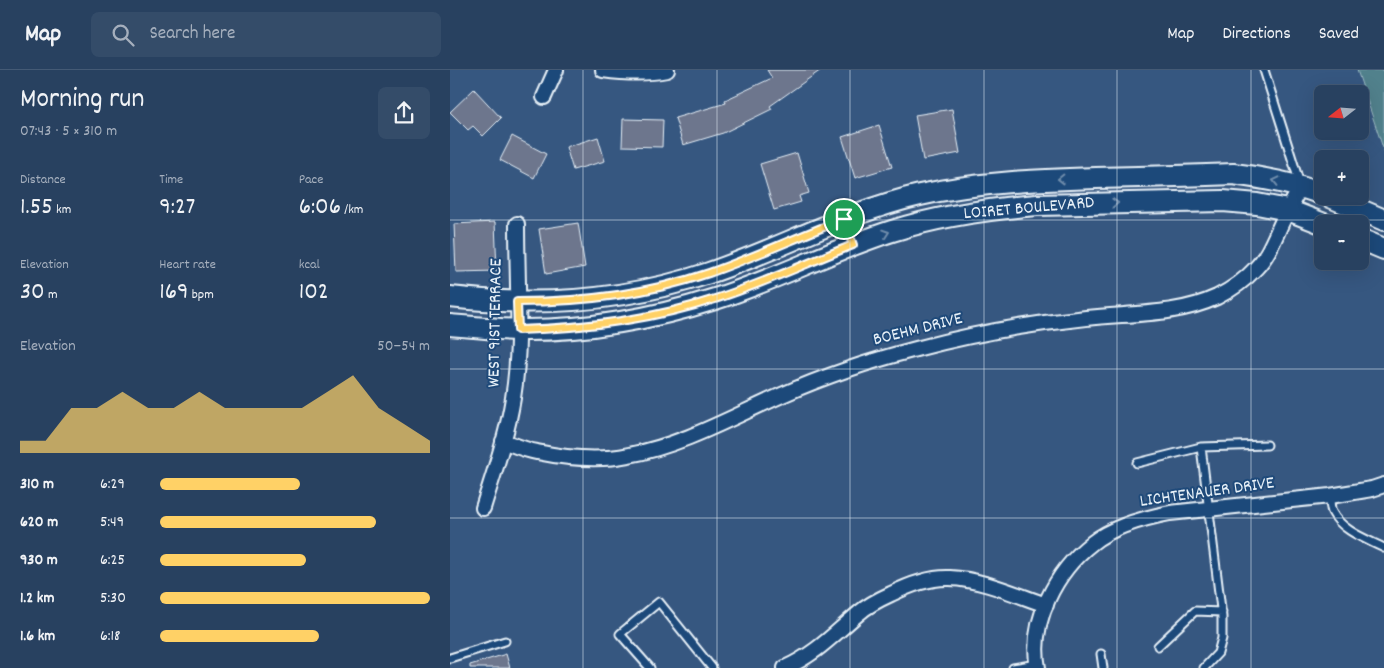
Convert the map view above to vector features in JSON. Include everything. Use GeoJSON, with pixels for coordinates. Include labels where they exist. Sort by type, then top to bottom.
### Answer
{"type":"FeatureCollection","features":[{"type":"Feature","properties":{"kind":"street"},"geometry":{"type":"LineString","coordinates":[[544,97],[556,70]]}},
{"type":"Feature","properties":{"kind":"street"},"geometry":{"type":"LineString","coordinates":[[603,70],[657,72],[667,70]]}},
{"type":"Feature","properties":{"kind":"street","name":"LOIRET BOULEVARD"},"geometry":{"type":"LineString","coordinates":[[450,297],[517,302],[547,302],[632,293],[707,274],[881,206],[919,195],[988,183],[1023,180],[1233,174],[1266,178],[1314,191]]}},
{"type":"Feature","properties":{"kind":"street","name":"BOEHM DRIVE"},"geometry":{"type":"LineString","coordinates":[[503,441],[535,452],[571,457],[601,458],[628,456],[658,448],[693,435],[784,394],[832,376],[870,362],[915,349],[966,337],[1045,323],[1088,317],[1165,311],[1193,306],[1217,297],[1235,287],[1257,267],[1270,247],[1301,186]]}},
{"type":"Feature","properties":{"kind":"street","name":"LOIRET BOULEVARD"},"geometry":{"type":"LineString","coordinates":[[450,325],[518,330],[582,327],[636,319],[672,311],[741,290],[891,231],[926,221],[1008,207],[1223,201],[1257,204],[1288,210],[1314,220]]}},
{"type":"Feature","properties":{"kind":"street"},"geometry":{"type":"LineString","coordinates":[[1349,205],[1384,220]]}},
{"type":"Feature","properties":{"kind":"street"},"geometry":{"type":"LineString","coordinates":[[844,219],[853,245]]}},
{"type":"Feature","properties":{"kind":"street","name":"WEST 91ST TERRACE"},"geometry":{"type":"LineString","coordinates":[[483,508],[503,441],[513,399],[518,330],[517,224]]}},
{"type":"Feature","properties":{"kind":"street"},"geometry":{"type":"LineString","coordinates":[[1369,242],[1384,248]]}},
{"type":"Feature","properties":{"kind":"street","name":"LICHTENAUER DRIVE"},"geometry":{"type":"LineString","coordinates":[[1038,666],[1036,644],[1042,611],[1061,574],[1092,542],[1117,528],[1146,517],[1170,513],[1330,496],[1372,489],[1384,485]]}},
{"type":"Feature","properties":{"kind":"street"},"geometry":{"type":"LineString","coordinates":[[785,668],[819,648],[860,612],[876,601],[908,586],[924,582],[950,578],[970,580],[1046,605]]}},
{"type":"Feature","properties":{"kind":"lane"},"geometry":{"type":"LineString","coordinates":[[1264,70],[1301,186]]}},
{"type":"Feature","properties":{"kind":"lane"},"geometry":{"type":"LineString","coordinates":[[1137,463],[1201,447],[1266,445]]}},
{"type":"Feature","properties":{"kind":"lane"},"geometry":{"type":"LineString","coordinates":[[1201,447],[1222,612],[1222,638],[1218,653],[1204,668]]}},
{"type":"Feature","properties":{"kind":"lane"},"geometry":{"type":"LineString","coordinates":[[1330,496],[1332,511],[1340,522],[1357,535],[1384,548]]}},
{"type":"Feature","properties":{"kind":"lane"},"geometry":{"type":"LineString","coordinates":[[650,668],[620,634],[659,602],[712,668]]}},
{"type":"Feature","properties":{"kind":"lane"},"geometry":{"type":"LineString","coordinates":[[1158,646],[1195,611],[1222,612]]}},
{"type":"Feature","properties":{"kind":"lane"},"geometry":{"type":"LineString","coordinates":[[450,658],[505,641]]}},
{"type":"Feature","properties":{"kind":"lane"},"geometry":{"type":"LineString","coordinates":[[1101,654],[1103,668]]}},
{"type":"Feature","properties":{"kind":"lane"},"geometry":{"type":"LineString","coordinates":[[1013,668],[1038,666]]}},
{"type":"Feature","properties":{"kind":"green space"},"geometry":{"type":"Polygon","coordinates":[[[1357,70],[1384,70],[1384,151],[1369,106],[1369,85],[1362,85],[1357,70]]]}},
{"type":"Feature","properties":{"kind":"building"},"geometry":{"type":"Polygon","coordinates":[[[767,70],[821,70],[770,106],[772,109],[723,133],[683,145],[675,118],[726,103],[725,100],[772,78],[767,70]]]}},
{"type":"Feature","properties":{"kind":"building"},"geometry":{"type":"Polygon","coordinates":[[[474,89],[501,118],[483,136],[473,126],[468,130],[450,112],[474,89]]]}},
{"type":"Feature","properties":{"kind":"building"},"geometry":{"type":"Polygon","coordinates":[[[952,109],[960,153],[923,160],[915,115],[952,109]]]}},
{"type":"Feature","properties":{"kind":"building"},"geometry":{"type":"Polygon","coordinates":[[[623,119],[663,120],[662,147],[622,146],[623,119]]]}},
{"type":"Feature","properties":{"kind":"building"},"geometry":{"type":"Polygon","coordinates":[[[879,125],[892,167],[855,178],[842,137],[879,125]]]}},
{"type":"Feature","properties":{"kind":"building"},"geometry":{"type":"Polygon","coordinates":[[[512,136],[546,154],[534,178],[500,160],[512,136]]]}},
{"type":"Feature","properties":{"kind":"building"},"geometry":{"type":"Polygon","coordinates":[[[598,137],[605,161],[573,170],[566,147],[598,137]]]}},
{"type":"Feature","properties":{"kind":"building"},"geometry":{"type":"Polygon","coordinates":[[[797,153],[809,193],[799,196],[801,202],[774,210],[760,164],[797,153]]]}},
{"type":"Feature","properties":{"kind":"building"},"geometry":{"type":"Polygon","coordinates":[[[495,222],[497,271],[456,272],[454,224],[495,222]]]}},
{"type":"Feature","properties":{"kind":"building"},"geometry":{"type":"Polygon","coordinates":[[[578,223],[585,267],[546,274],[539,229],[578,223]]]}},
{"type":"Feature","properties":{"kind":"building"},"geometry":{"type":"Polygon","coordinates":[[[506,654],[510,668],[470,668],[470,665],[506,654]]]}},
{"type":"Feature","properties":{"kind":"route"},"geometry":{"type":"LineString","coordinates":[[844,219],[853,245],[741,290],[672,311],[636,319],[574,328],[518,330],[517,302],[547,302],[602,297],[632,293],[666,285],[732,265],[844,219]]}}]}
